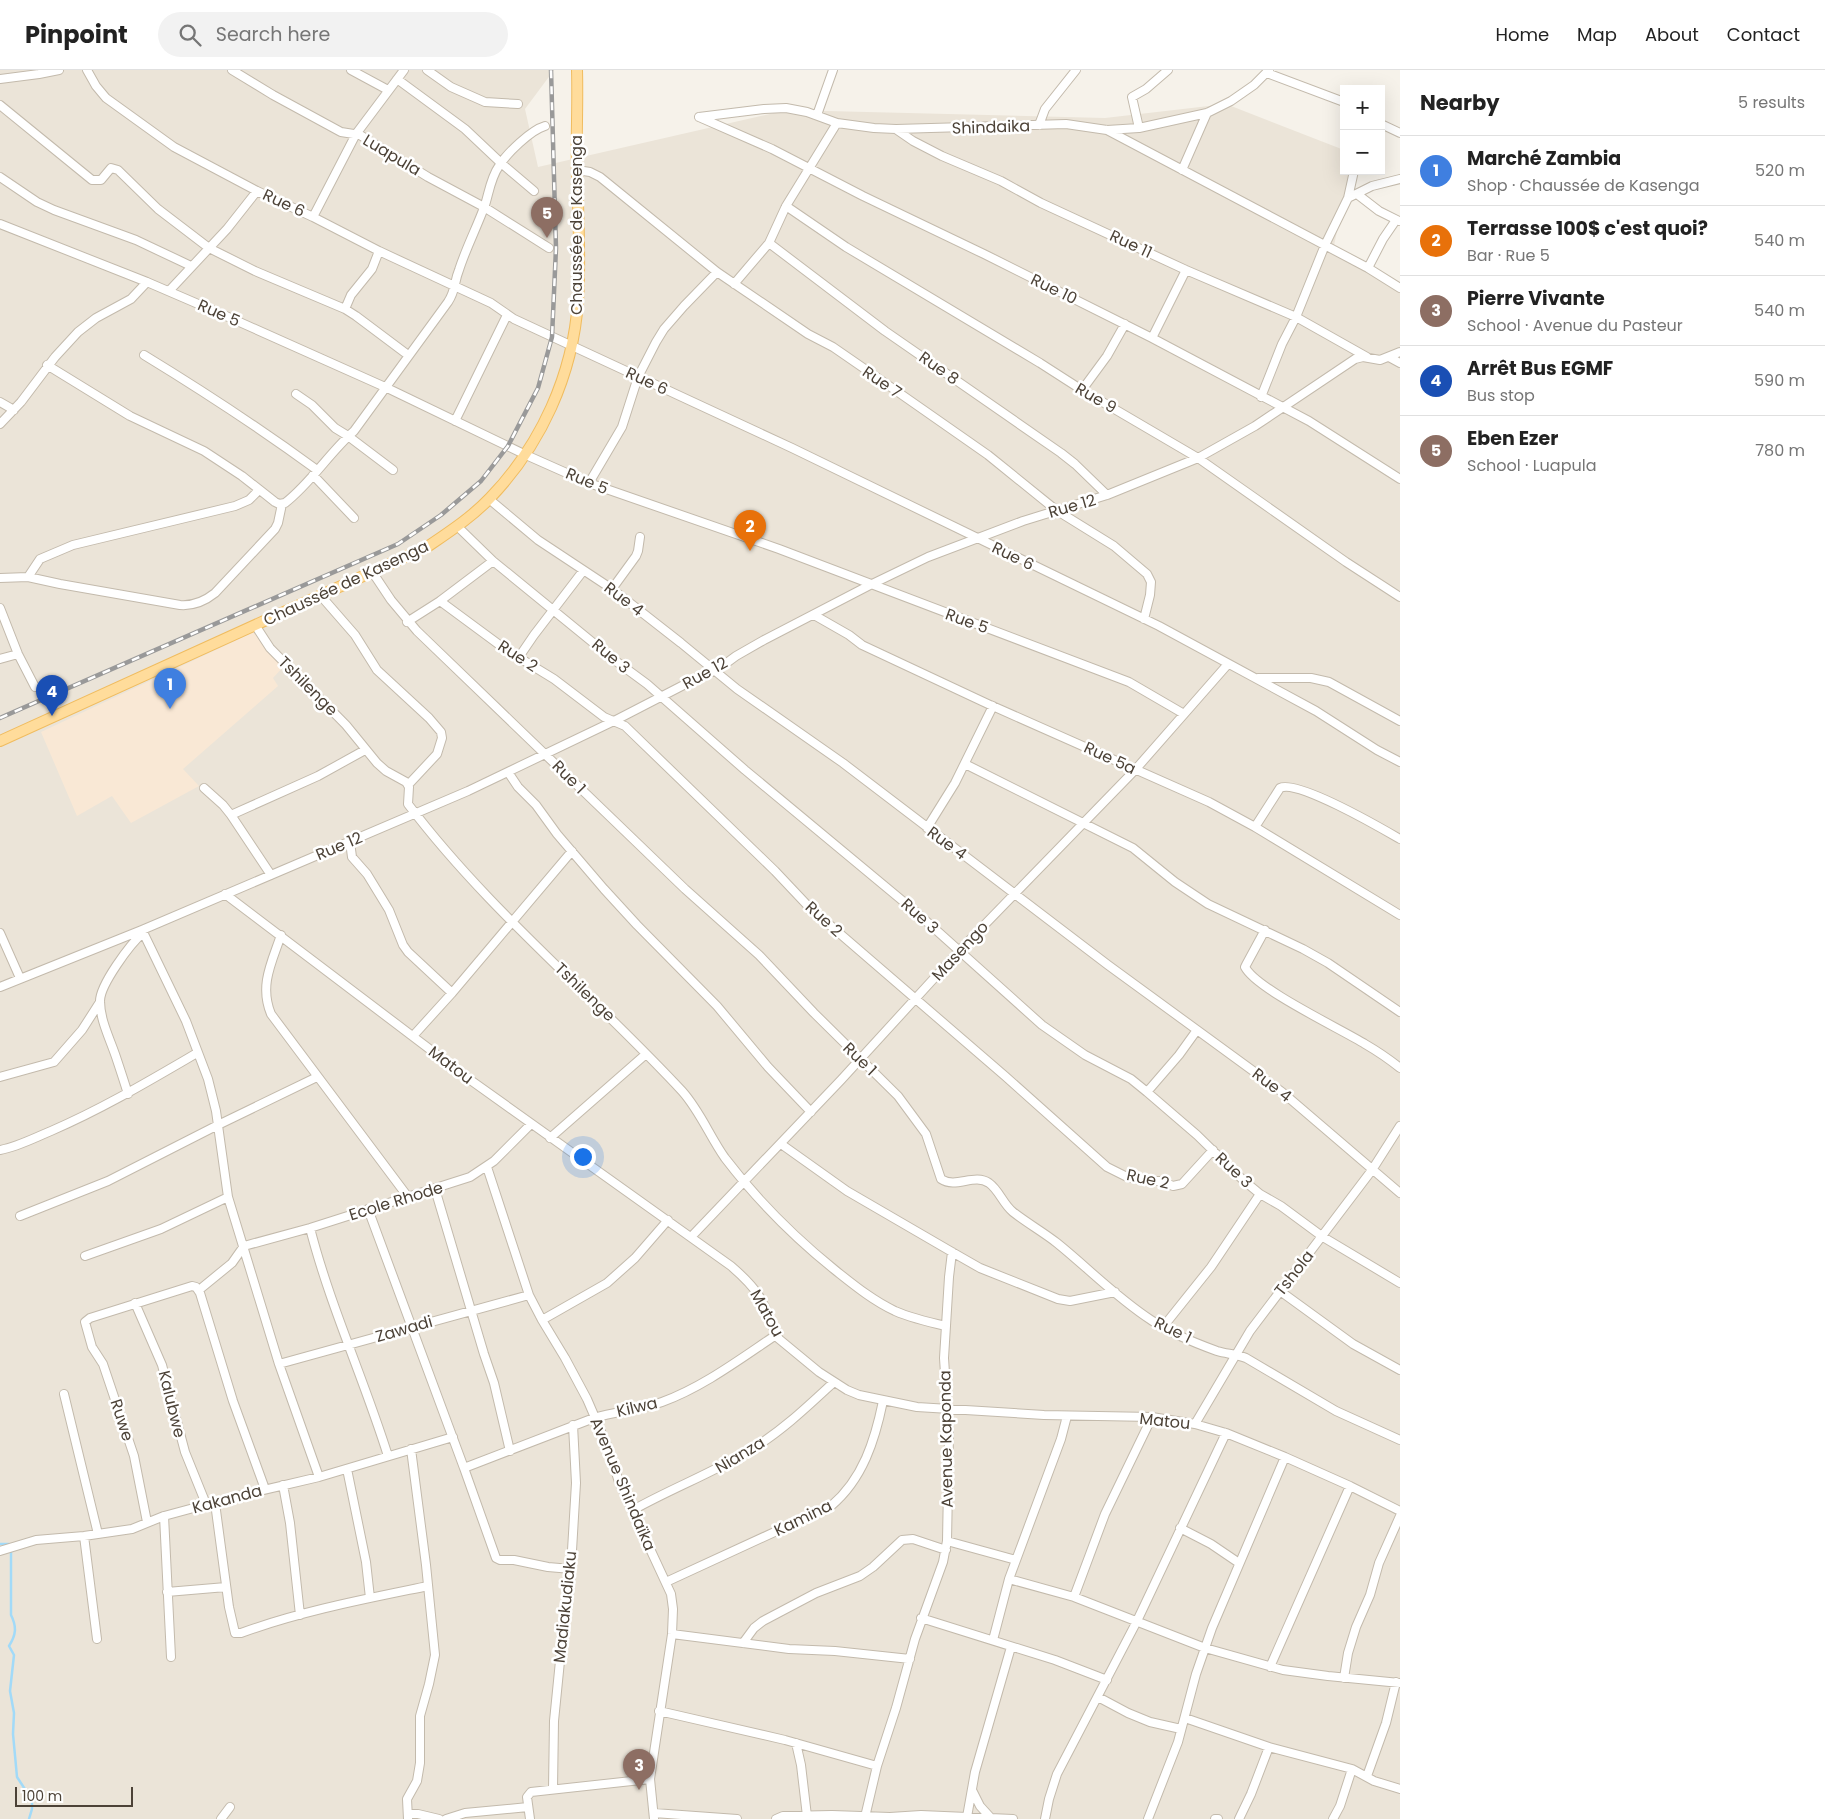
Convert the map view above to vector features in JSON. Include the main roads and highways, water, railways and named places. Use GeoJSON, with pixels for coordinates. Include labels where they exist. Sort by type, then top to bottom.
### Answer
{"type":"FeatureCollection","features":[{"type":"Feature","properties":{"kind":"main road","name":"Chaussée de Kasenga"},"geometry":{"type":"LineString","coordinates":[[0,741],[428,547],[489,499],[526,456],[551,409],[572,347],[578,300],[576,170],[578,71]]}},
{"type":"Feature","properties":{"kind":"waterway"},"geometry":{"type":"LineString","coordinates":[[0,1544],[10,1545]]}},
{"type":"Feature","properties":{"kind":"waterway"},"geometry":{"type":"LineString","coordinates":[[11,1551],[11,1615],[15,1631],[9,1646],[14,1655],[10,1691],[14,1713],[13,1734],[17,1777],[32,1800],[29,1819]]}},
{"type":"Feature","properties":{"kind":"railway"},"geometry":{"type":"LineString","coordinates":[[0,718],[398,544],[441,515],[481,481],[508,446],[538,388],[552,337],[556,248],[551,70]]}},
{"type":"Feature","properties":{"kind":"place","name":"Eben Ezer"},"geometry":{"type":"Point","coordinates":[547,238]}},
{"type":"Feature","properties":{"kind":"place","name":"Terrasse 100$ c'est quoi?"},"geometry":{"type":"Point","coordinates":[750,551]}},
{"type":"Feature","properties":{"kind":"place","name":"Marché Zambia"},"geometry":{"type":"Point","coordinates":[170,709]}},
{"type":"Feature","properties":{"kind":"place","name":"Arrêt Bus EGMF"},"geometry":{"type":"Point","coordinates":[52,716]}},
{"type":"Feature","properties":{"kind":"place","name":"Pierre Vivante"},"geometry":{"type":"Point","coordinates":[639,1790]}}]}
